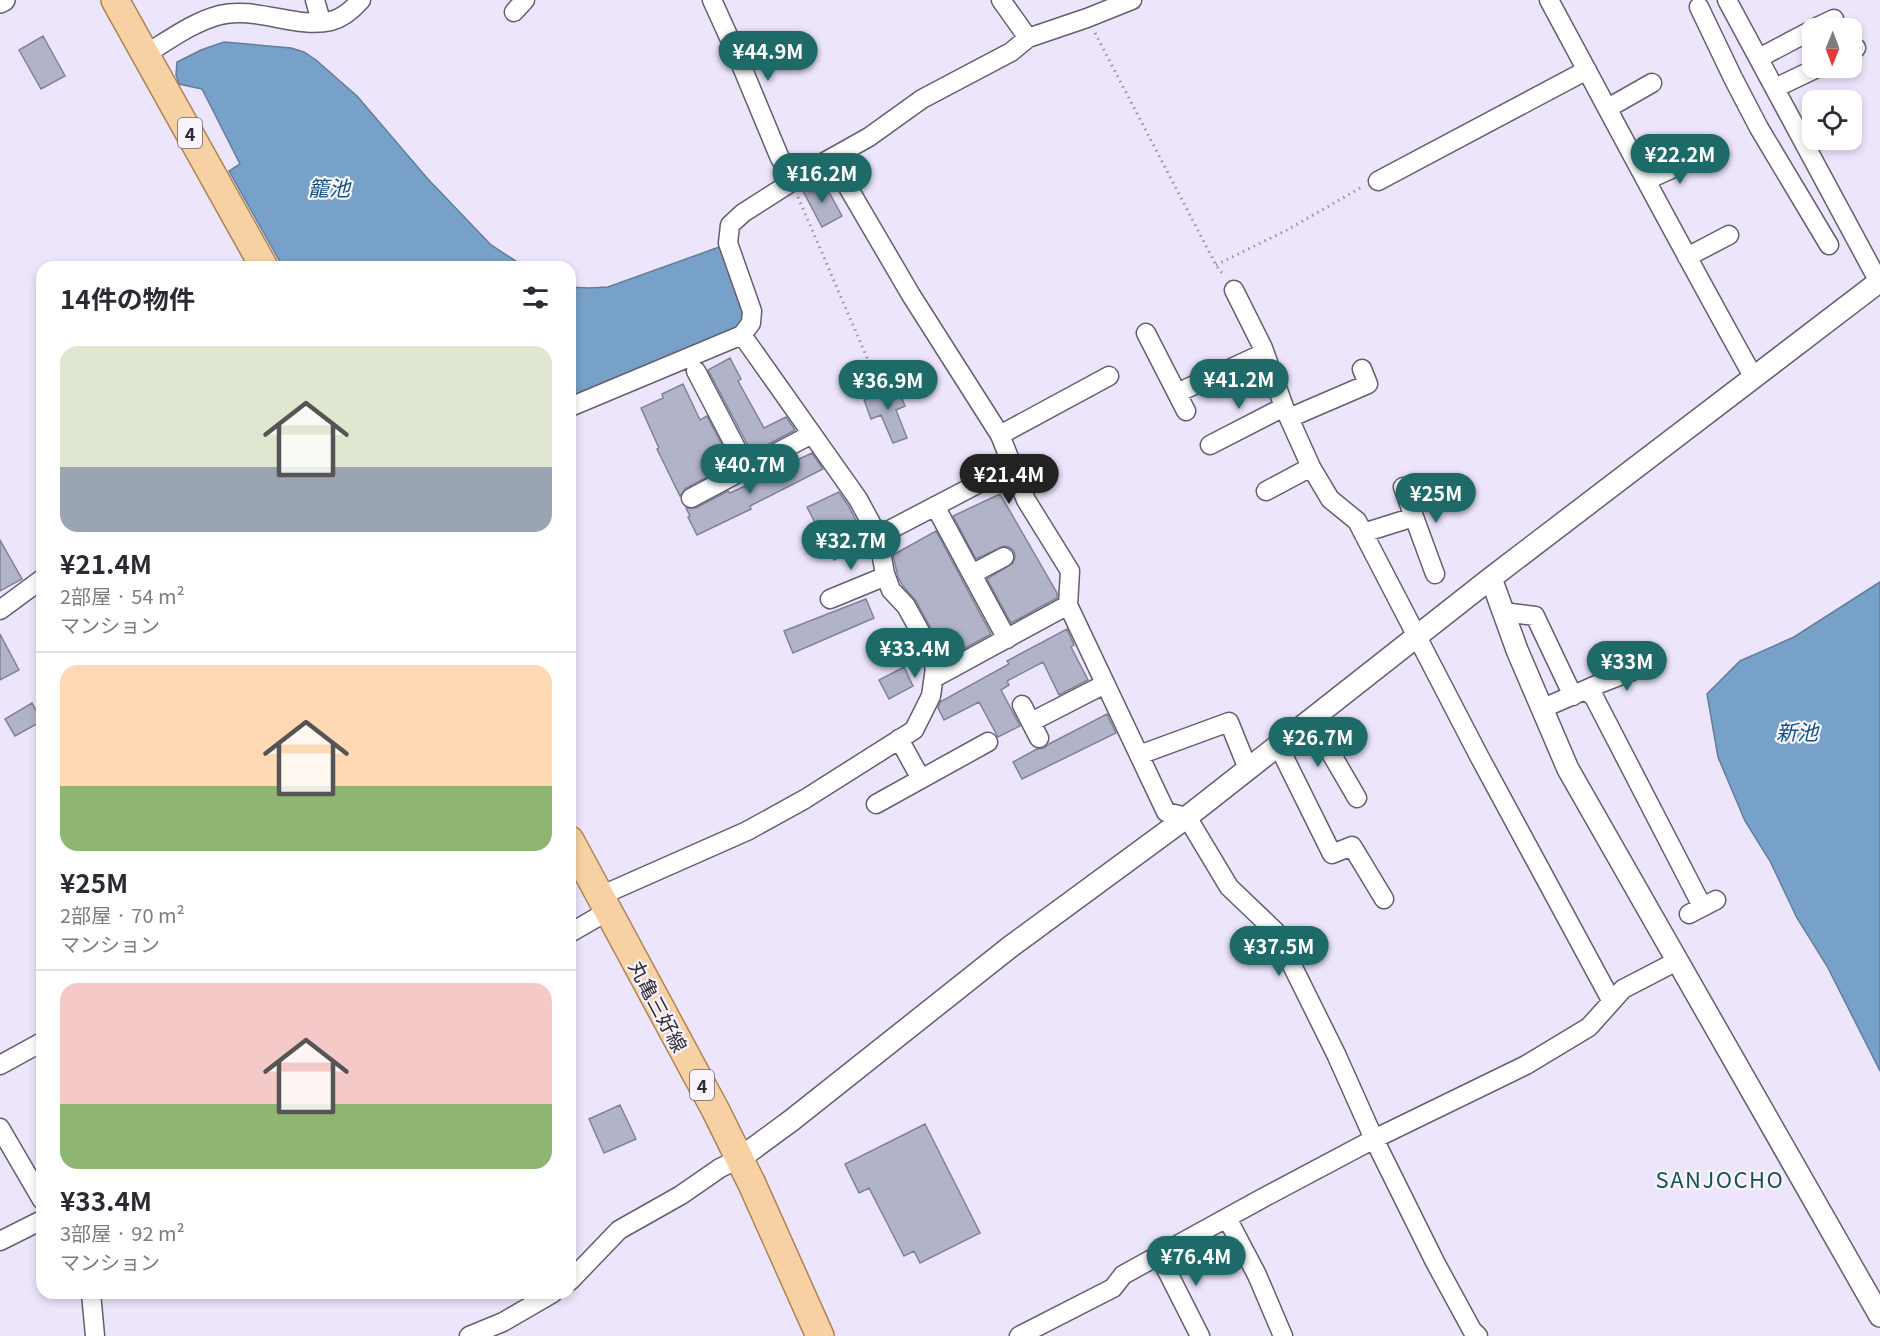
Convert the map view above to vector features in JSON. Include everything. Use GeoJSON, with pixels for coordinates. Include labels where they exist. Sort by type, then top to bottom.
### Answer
{"type":"FeatureCollection","features":[{"type":"Feature","properties":{"kind":"main road","name":"4"},"geometry":{"type":"LineString","coordinates":[[115,0],[261,261]]}},
{"type":"Feature","properties":{"kind":"main road","name":"丸亀三好線"},"geometry":{"type":"LineString","coordinates":[[576,851],[716,1111],[820,1336]]}},
{"type":"Feature","properties":{"kind":"street"},"geometry":{"type":"LineString","coordinates":[[0,2],[4,0]]}},
{"type":"Feature","properties":{"kind":"street"},"geometry":{"type":"LineString","coordinates":[[315,0],[321,21]]}},
{"type":"Feature","properties":{"kind":"street"},"geometry":{"type":"LineString","coordinates":[[146,54],[189,27],[220,15],[242,12],[290,19],[331,21],[349,12],[361,0]]}},
{"type":"Feature","properties":{"kind":"street"},"geometry":{"type":"LineString","coordinates":[[711,0],[737,55],[779,156],[793,181]]}},
{"type":"Feature","properties":{"kind":"street"},"geometry":{"type":"LineString","coordinates":[[1001,0],[1028,38]]}},
{"type":"Feature","properties":{"kind":"street"},"geometry":{"type":"LineString","coordinates":[[576,404],[742,335],[751,323],[752,311],[728,243],[730,225],[743,213],[869,137],[922,99],[1011,52],[1028,38],[1132,0]]}},
{"type":"Feature","properties":{"kind":"street"},"geometry":{"type":"LineString","coordinates":[[576,1275],[619,1230],[681,1195],[720,1168],[739,1159],[792,1120],[1010,947],[1187,816],[1491,578],[1880,282],[1727,0]]}},
{"type":"Feature","properties":{"kind":"street"},"geometry":{"type":"LineString","coordinates":[[1551,1],[1754,378]]}},
{"type":"Feature","properties":{"kind":"street"},"geometry":{"type":"LineString","coordinates":[[1699,7],[1760,128],[1829,245]]}},
{"type":"Feature","properties":{"kind":"street"},"geometry":{"type":"LineString","coordinates":[[1759,58],[1802,35]]}},
{"type":"Feature","properties":{"kind":"street"},"geometry":{"type":"LineString","coordinates":[[1378,181],[1587,70]]}},
{"type":"Feature","properties":{"kind":"street"},"geometry":{"type":"LineString","coordinates":[[1775,88],[1802,75]]}},
{"type":"Feature","properties":{"kind":"street"},"geometry":{"type":"LineString","coordinates":[[1608,108],[1652,83]]}},
{"type":"Feature","properties":{"kind":"street"},"geometry":{"type":"LineString","coordinates":[[1760,128],[1788,112]]}},
{"type":"Feature","properties":{"kind":"street"},"geometry":{"type":"LineString","coordinates":[[1647,180],[1698,157]]}},
{"type":"Feature","properties":{"kind":"street"},"geometry":{"type":"LineString","coordinates":[[832,160],[911,295],[1000,435],[1026,500],[1070,571],[1068,605],[1166,812],[1187,816],[1229,887],[1275,931],[1435,1262],[1472,1330],[1478,1336]]}},
{"type":"Feature","properties":{"kind":"street"},"geometry":{"type":"LineString","coordinates":[[1687,257],[1730,235]]}},
{"type":"Feature","properties":{"kind":"street"},"geometry":{"type":"LineString","coordinates":[[1234,290],[1264,353],[1286,412],[1311,467],[1330,499],[1357,521],[1364,533],[1479,756],[1611,1000]]}},
{"type":"Feature","properties":{"kind":"street"},"geometry":{"type":"LineString","coordinates":[[1146,333],[1186,411]]}},
{"type":"Feature","properties":{"kind":"street"},"geometry":{"type":"LineString","coordinates":[[576,928],[604,904],[805,799],[914,730],[931,696],[935,668],[922,635],[906,606],[891,590],[878,536],[858,499],[742,335]]}},
{"type":"Feature","properties":{"kind":"street"},"geometry":{"type":"LineString","coordinates":[[1177,393],[1264,353]]}},
{"type":"Feature","properties":{"kind":"street"},"geometry":{"type":"LineString","coordinates":[[1210,445],[1286,412],[1368,384],[1362,369]]}},
{"type":"Feature","properties":{"kind":"street"},"geometry":{"type":"LineString","coordinates":[[696,371],[747,469]]}},
{"type":"Feature","properties":{"kind":"street"},"geometry":{"type":"LineString","coordinates":[[1000,435],[1057,413],[1109,376]]}},
{"type":"Feature","properties":{"kind":"street"},"geometry":{"type":"LineString","coordinates":[[691,498],[812,434]]}},
{"type":"Feature","properties":{"kind":"street"},"geometry":{"type":"LineString","coordinates":[[878,536],[1012,466]]}},
{"type":"Feature","properties":{"kind":"street"},"geometry":{"type":"LineString","coordinates":[[1266,491],[1311,467]]}},
{"type":"Feature","properties":{"kind":"street"},"geometry":{"type":"LineString","coordinates":[[1403,487],[1435,574]]}},
{"type":"Feature","properties":{"kind":"street"},"geometry":{"type":"LineString","coordinates":[[935,506],[1007,639]]}},
{"type":"Feature","properties":{"kind":"street"},"geometry":{"type":"LineString","coordinates":[[1364,533],[1414,518]]}},
{"type":"Feature","properties":{"kind":"street"},"geometry":{"type":"LineString","coordinates":[[972,574],[1004,557]]}},
{"type":"Feature","properties":{"kind":"street"},"geometry":{"type":"LineString","coordinates":[[830,599],[886,576]]}},
{"type":"Feature","properties":{"kind":"street"},"geometry":{"type":"LineString","coordinates":[[1491,578],[1541,709],[1568,769],[1880,1316]]}},
{"type":"Feature","properties":{"kind":"street"},"geometry":{"type":"LineString","coordinates":[[0,610],[36,583]]}},
{"type":"Feature","properties":{"kind":"street"},"geometry":{"type":"LineString","coordinates":[[934,678],[1068,605]]}},
{"type":"Feature","properties":{"kind":"street"},"geometry":{"type":"LineString","coordinates":[[1503,612],[1535,616],[1579,693],[1594,697],[1702,907]]}},
{"type":"Feature","properties":{"kind":"street"},"geometry":{"type":"LineString","coordinates":[[1541,709],[1615,676],[1631,673],[1654,661]]}},
{"type":"Feature","properties":{"kind":"street"},"geometry":{"type":"LineString","coordinates":[[1022,705],[1035,730],[1105,684]]}},
{"type":"Feature","properties":{"kind":"street"},"geometry":{"type":"LineString","coordinates":[[1311,719],[1357,798]]}},
{"type":"Feature","properties":{"kind":"street"},"geometry":{"type":"LineString","coordinates":[[1138,755],[1229,722],[1248,769]]}},
{"type":"Feature","properties":{"kind":"street"},"geometry":{"type":"LineString","coordinates":[[899,739],[921,778]]}},
{"type":"Feature","properties":{"kind":"street"},"geometry":{"type":"LineString","coordinates":[[876,804],[988,742]]}},
{"type":"Feature","properties":{"kind":"street"},"geometry":{"type":"LineString","coordinates":[[1278,745],[1332,854],[1352,846],[1384,899]]}},
{"type":"Feature","properties":{"kind":"street"},"geometry":{"type":"LineString","coordinates":[[1019,1336],[1113,1288],[1123,1275],[1374,1139],[1526,1065],[1589,1027],[1623,989],[1677,961]]}},
{"type":"Feature","properties":{"kind":"street"},"geometry":{"type":"LineString","coordinates":[[0,1065],[36,1045]]}},
{"type":"Feature","properties":{"kind":"street"},"geometry":{"type":"LineString","coordinates":[[2,1137],[36,1191]]}},
{"type":"Feature","properties":{"kind":"street"},"geometry":{"type":"LineString","coordinates":[[1227,1218],[1257,1275],[1282,1336]]}},
{"type":"Feature","properties":{"kind":"street"},"geometry":{"type":"LineString","coordinates":[[0,1241],[36,1223]]}},
{"type":"Feature","properties":{"kind":"street"},"geometry":{"type":"LineString","coordinates":[[1159,1255],[1200,1336]]}},
{"type":"Feature","properties":{"kind":"street"},"geometry":{"type":"LineString","coordinates":[[92,1299],[95,1336]]}},
{"type":"Feature","properties":{"kind":"street"},"geometry":{"type":"LineString","coordinates":[[469,1336],[503,1322],[540,1299]]}},
{"type":"Feature","properties":{"kind":"path"},"geometry":{"type":"LineString","coordinates":[[1087,18],[1216,265],[1234,290]]}},
{"type":"Feature","properties":{"kind":"path"},"geometry":{"type":"LineString","coordinates":[[793,181],[877,381]]}},
{"type":"Feature","properties":{"kind":"path"},"geometry":{"type":"LineString","coordinates":[[1216,265],[1287,230],[1366,184],[1378,181]]}},
{"type":"Feature","properties":{"kind":"water","name":"籠池"},"geometry":{"type":"Polygon","coordinates":[[[224,42],[291,48],[304,52],[316,60],[357,96],[427,178],[491,245],[516,261],[280,261],[229,171],[240,164],[202,89],[179,84],[176,75],[177,62],[224,42]]]}},
{"type":"Feature","properties":{"kind":"water"},"geometry":{"type":"Polygon","coordinates":[[[722,246],[750,312],[740,329],[576,397],[576,287],[608,287],[722,246]]]}},
{"type":"Feature","properties":{"kind":"water","name":"新池"},"geometry":{"type":"Polygon","coordinates":[[[1880,582],[1880,1071],[1827,966],[1797,918],[1770,861],[1745,821],[1718,757],[1707,694],[1740,661],[1794,637],[1880,582]]]}},
{"type":"Feature","properties":{"kind":"building"},"geometry":{"type":"Polygon","coordinates":[[[43,36],[65,76],[41,89],[19,50],[43,36]]]}},
{"type":"Feature","properties":{"kind":"building"},"geometry":{"type":"Polygon","coordinates":[[[823,181],[842,216],[822,227],[803,191],[823,181]]]}},
{"type":"Feature","properties":{"kind":"building"},"geometry":{"type":"Polygon","coordinates":[[[730,358],[741,379],[738,381],[764,428],[786,417],[795,430],[752,453],[708,370],[730,358]]]}},
{"type":"Feature","properties":{"kind":"building"},"geometry":{"type":"Polygon","coordinates":[[[683,384],[700,420],[707,416],[732,464],[686,488],[680,496],[657,449],[659,448],[641,408],[663,398],[662,394],[683,384]]]}},
{"type":"Feature","properties":{"kind":"building"},"geometry":{"type":"Polygon","coordinates":[[[887,385],[889,390],[897,387],[905,406],[896,410],[907,438],[893,443],[881,415],[871,419],[864,400],[874,396],[872,391],[887,385]]]}},
{"type":"Feature","properties":{"kind":"building"},"geometry":{"type":"Polygon","coordinates":[[[812,453],[823,469],[750,506],[751,509],[697,535],[686,508],[696,508],[728,491],[730,493],[745,486],[746,488],[784,470],[782,467],[812,453]]]}},
{"type":"Feature","properties":{"kind":"building"},"geometry":{"type":"Polygon","coordinates":[[[839,492],[868,543],[834,560],[807,507],[839,492]]]}},
{"type":"Feature","properties":{"kind":"building"},"geometry":{"type":"Polygon","coordinates":[[[1000,494],[1057,593],[1057,598],[1011,623],[987,579],[1013,563],[1014,551],[1004,546],[976,559],[953,516],[1000,494]]]}},
{"type":"Feature","properties":{"kind":"building"},"geometry":{"type":"Polygon","coordinates":[[[936,531],[991,634],[947,658],[916,601],[898,577],[893,555],[936,531]]]}},
{"type":"Feature","properties":{"kind":"building"},"geometry":{"type":"Polygon","coordinates":[[[0,540],[22,579],[0,591],[0,540]]]}},
{"type":"Feature","properties":{"kind":"building"},"geometry":{"type":"Polygon","coordinates":[[[866,599],[874,618],[793,653],[784,631],[866,599]]]}},
{"type":"Feature","properties":{"kind":"building"},"geometry":{"type":"Polygon","coordinates":[[[1067,629],[1074,645],[1071,647],[1088,680],[1059,695],[1043,662],[1007,681],[1009,685],[1001,690],[1020,726],[998,737],[979,702],[944,720],[938,708],[940,702],[1009,664],[1007,661],[1067,629]]]}},
{"type":"Feature","properties":{"kind":"building"},"geometry":{"type":"Polygon","coordinates":[[[0,634],[19,670],[0,680],[0,634]]]}},
{"type":"Feature","properties":{"kind":"building"},"geometry":{"type":"Polygon","coordinates":[[[904,667],[913,686],[889,699],[879,680],[904,667]]]}},
{"type":"Feature","properties":{"kind":"building"},"geometry":{"type":"Polygon","coordinates":[[[32,703],[36,710],[36,724],[15,736],[5,719],[32,703]]]}},
{"type":"Feature","properties":{"kind":"building"},"geometry":{"type":"Polygon","coordinates":[[[1107,714],[1116,733],[1022,779],[1013,762],[1107,714]]]}},
{"type":"Feature","properties":{"kind":"building"},"geometry":{"type":"Polygon","coordinates":[[[620,1105],[636,1139],[604,1153],[589,1119],[620,1105]]]}},
{"type":"Feature","properties":{"kind":"building"},"geometry":{"type":"Polygon","coordinates":[[[925,1124],[980,1233],[920,1263],[914,1251],[904,1256],[869,1188],[859,1193],[845,1164],[925,1124]]]}},
{"type":"Feature","properties":{"kind":"district","name":"SANJOCHO"},"geometry":{"type":"Point","coordinates":[1720,1178]}}]}
